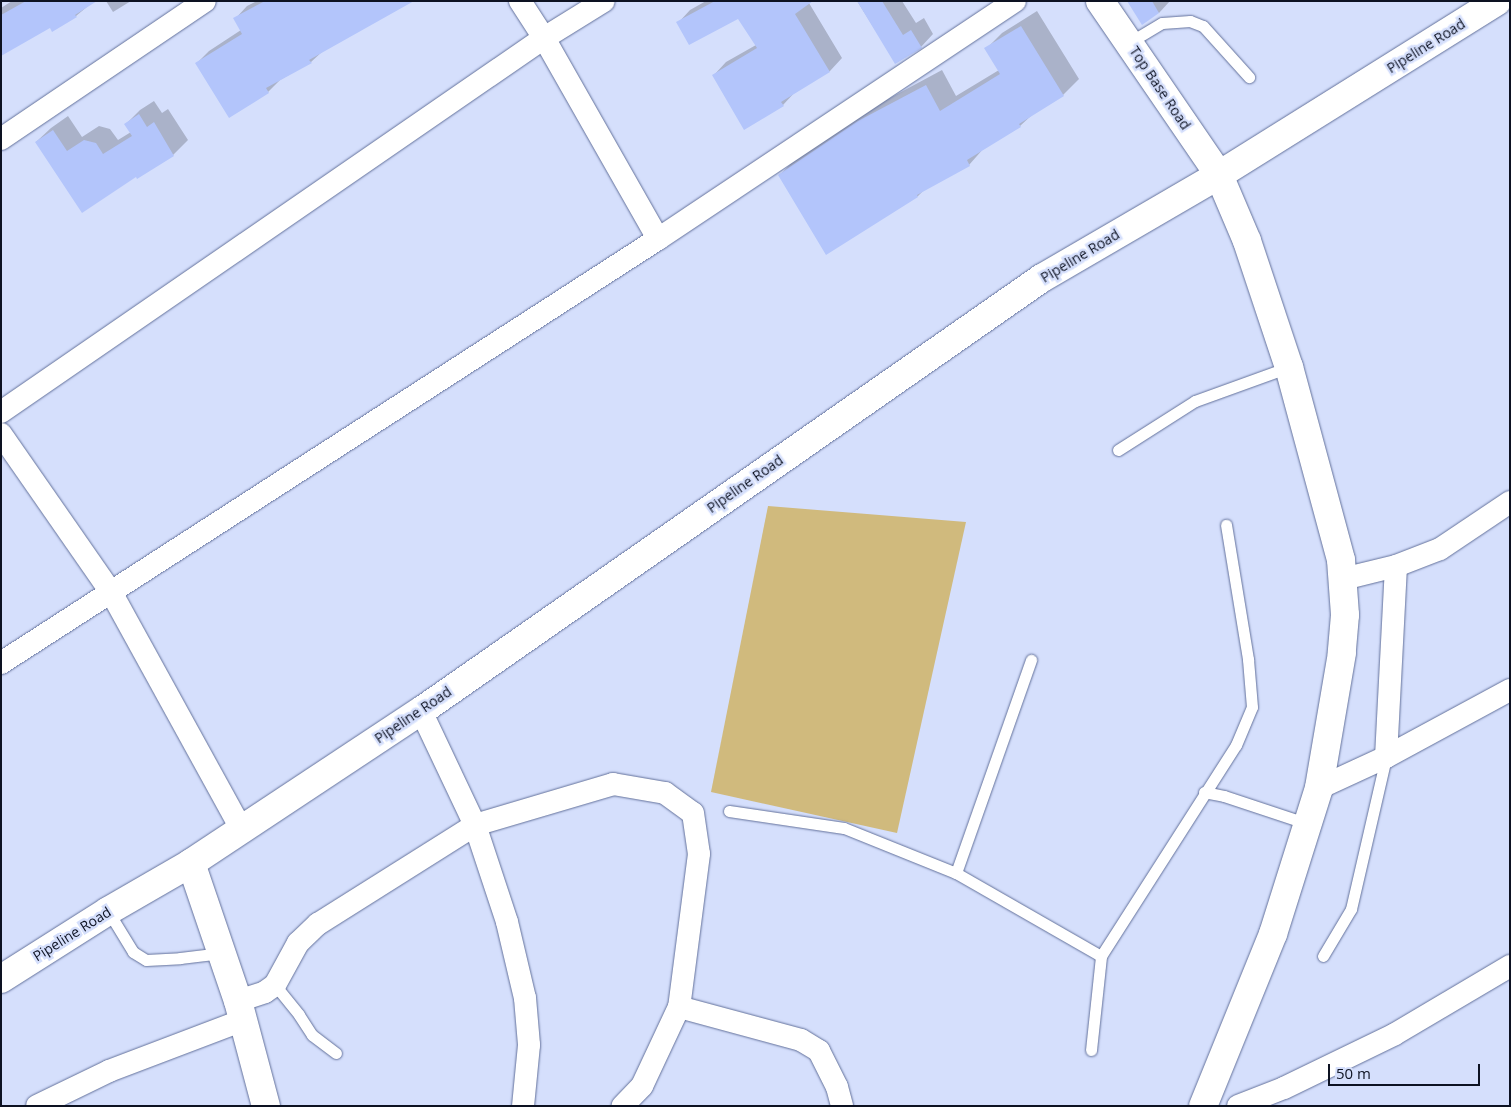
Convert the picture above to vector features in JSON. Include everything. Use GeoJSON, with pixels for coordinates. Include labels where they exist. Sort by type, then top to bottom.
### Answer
{"type":"FeatureCollection","features":[{"type":"Feature","properties":{"kind":"street"},"geometry":{"type":"LineString","coordinates":[[1,139],[205,1]]}},
{"type":"Feature","properties":{"kind":"street"},"geometry":{"type":"LineString","coordinates":[[520,1],[544,38],[658,239]]}},
{"type":"Feature","properties":{"kind":"street"},"geometry":{"type":"LineString","coordinates":[[1,412],[544,38],[604,1]]}},
{"type":"Feature","properties":{"kind":"street"},"geometry":{"type":"LineString","coordinates":[[1,663],[658,239],[1016,1]]}},
{"type":"Feature","properties":{"kind":"street","name":"Top Base Road"},"geometry":{"type":"LineString","coordinates":[[1100,1],[1130,42],[1218,175],[1247,241],[1289,367],[1341,560],[1345,615],[1342,653],[1319,788],[1273,934],[1203,1106]]}},
{"type":"Feature","properties":{"kind":"street","name":"Pipeline Road"},"geometry":{"type":"LineString","coordinates":[[1,979],[108,911],[191,863],[241,828],[420,711],[1042,278],[1218,175],[1496,1]]}},
{"type":"Feature","properties":{"kind":"street"},"geometry":{"type":"LineString","coordinates":[[1,434],[111,592],[241,828]]}},
{"type":"Feature","properties":{"kind":"street"},"geometry":{"type":"LineString","coordinates":[[1342,578],[1396,566],[1440,549],[1510,502]]}},
{"type":"Feature","properties":{"kind":"street"},"geometry":{"type":"LineString","coordinates":[[1386,757],[1396,566]]}},
{"type":"Feature","properties":{"kind":"street"},"geometry":{"type":"LineString","coordinates":[[1319,788],[1386,757],[1510,690]]}},
{"type":"Feature","properties":{"kind":"street"},"geometry":{"type":"LineString","coordinates":[[420,711],[475,825],[507,922],[525,998],[529,1045],[523,1106]]}},
{"type":"Feature","properties":{"kind":"street"},"geometry":{"type":"LineString","coordinates":[[37,1106],[240,1010],[275,985],[298,943],[318,924],[475,825],[613,784],[665,793],[693,813],[699,854],[680,1007],[642,1086],[623,1106]]}},
{"type":"Feature","properties":{"kind":"street"},"geometry":{"type":"LineString","coordinates":[[191,863],[240,1010],[266,1106]]}},
{"type":"Feature","properties":{"kind":"street"},"geometry":{"type":"LineString","coordinates":[[1238,1106],[1284,1088],[1395,1034],[1510,966]]}},
{"type":"Feature","properties":{"kind":"street"},"geometry":{"type":"LineString","coordinates":[[680,1007],[801,1040],[819,1051],[834,1080],[842,1106]]}},
{"type":"Feature","properties":{"kind":"lane"},"geometry":{"type":"LineString","coordinates":[[1130,42],[1162,23],[1190,21],[1203,26],[1249,77]]}},
{"type":"Feature","properties":{"kind":"lane"},"geometry":{"type":"LineString","coordinates":[[1118,450],[1195,400],[1289,367]]}},
{"type":"Feature","properties":{"kind":"lane"},"geometry":{"type":"LineString","coordinates":[[1091,1050],[1101,956],[1204,792],[1236,745],[1252,707],[1248,660],[1226,525]]}},
{"type":"Feature","properties":{"kind":"lane"},"geometry":{"type":"LineString","coordinates":[[956,873],[1031,660]]}},
{"type":"Feature","properties":{"kind":"lane"},"geometry":{"type":"LineString","coordinates":[[1323,956],[1351,909],[1386,757]]}},
{"type":"Feature","properties":{"kind":"lane"},"geometry":{"type":"LineString","coordinates":[[1204,792],[1224,796],[1308,824]]}},
{"type":"Feature","properties":{"kind":"lane"},"geometry":{"type":"LineString","coordinates":[[729,811],[844,828],[956,873],[1101,956]]}},
{"type":"Feature","properties":{"kind":"lane"},"geometry":{"type":"LineString","coordinates":[[108,911],[133,952],[146,960],[222,953]]}},
{"type":"Feature","properties":{"kind":"lane"},"geometry":{"type":"LineString","coordinates":[[275,985],[312,1035],[336,1053]]}},
{"type":"Feature","properties":{"kind":"shaded area"},"geometry":{"type":"Polygon","coordinates":[[[768,506],[966,522],[897,833],[711,792],[768,506]]]}},
{"type":"Feature","properties":{"kind":"building"},"geometry":{"type":"Polygon","coordinates":[[[26,1],[97,1],[75,15],[77,17],[52,32],[50,28],[1,56],[1,15],[26,1]]]}},
{"type":"Feature","properties":{"kind":"building"},"geometry":{"type":"Polygon","coordinates":[[[265,1],[414,1],[309,60],[312,63],[266,88],[269,93],[229,118],[195,63],[242,34],[233,18],[265,1]]]}},
{"type":"Feature","properties":{"kind":"building"},"geometry":{"type":"Polygon","coordinates":[[[715,1],[813,1],[795,14],[830,72],[781,102],[784,106],[744,130],[712,75],[757,48],[738,19],[689,45],[676,22],[715,1]]]}},
{"type":"Feature","properties":{"kind":"building"},"geometry":{"type":"Polygon","coordinates":[[[857,1],[882,1],[903,35],[911,30],[922,48],[895,64],[857,1]]]}},
{"type":"Feature","properties":{"kind":"building"},"geometry":{"type":"Polygon","coordinates":[[[1127,1],[1152,1],[1159,13],[1142,25],[1127,1]]]}},
{"type":"Feature","properties":{"kind":"building"},"geometry":{"type":"Polygon","coordinates":[[[1021,26],[1064,96],[1019,124],[1021,127],[967,160],[970,166],[917,195],[918,197],[826,255],[778,175],[858,121],[926,85],[940,111],[1000,74],[984,48],[1021,26]]]}},
{"type":"Feature","properties":{"kind":"building"},"geometry":{"type":"Polygon","coordinates":[[[139,114],[147,127],[154,122],[174,156],[137,179],[136,177],[82,213],[35,142],[53,130],[67,151],[84,140],[96,143],[103,154],[132,136],[124,124],[139,114]]]}}]}
